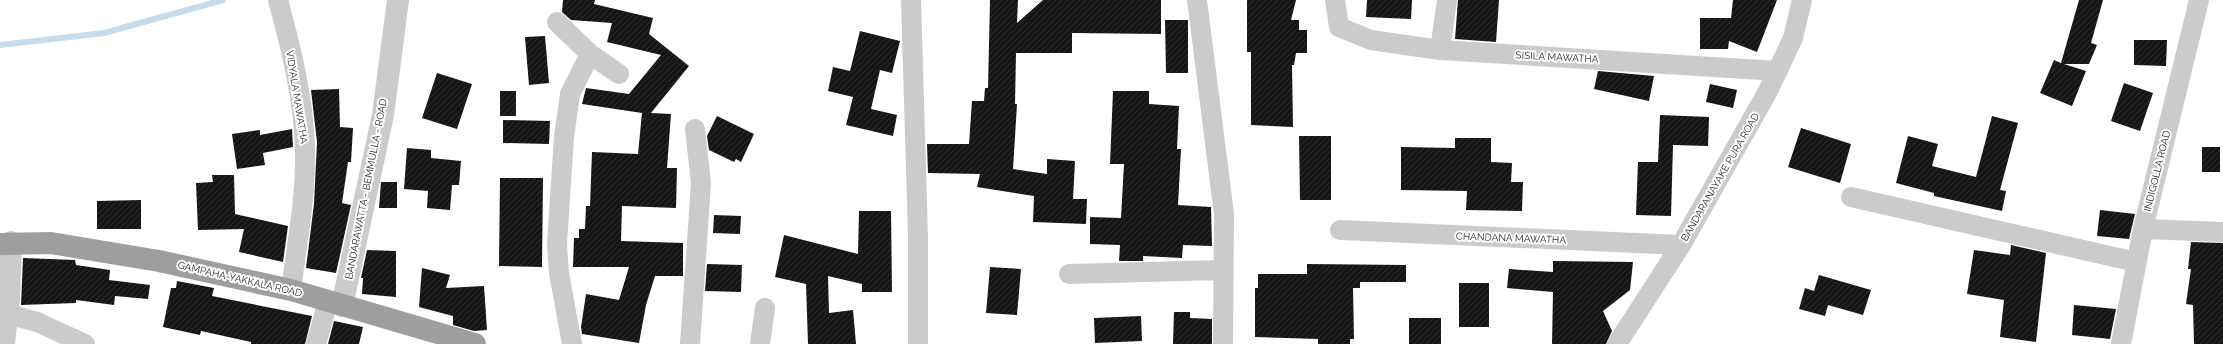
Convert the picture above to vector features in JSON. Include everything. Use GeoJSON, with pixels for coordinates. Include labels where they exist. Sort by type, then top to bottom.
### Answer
{"type":"FeatureCollection","features":[{"type":"Feature","properties":{"kind":"highway","name":"GAMPAHA-YAKKALA ROAD"},"geometry":{"type":"LineString","coordinates":[[5,243],[51,243],[159,261],[291,290],[465,343]]}},
{"type":"Feature","properties":{"kind":"street","name":"VIDYALA MAWATHA"},"geometry":{"type":"LineString","coordinates":[[278,0],[300,102],[305,149],[303,193],[291,290]]}},
{"type":"Feature","properties":{"kind":"street","name":"BANDARAWATTA - BEMMULLA - ROAD"},"geometry":{"type":"LineString","coordinates":[[335,303],[383,115],[398,0]]}},
{"type":"Feature","properties":{"kind":"street"},"geometry":{"type":"LineString","coordinates":[[911,0],[918,237],[918,344]]}},
{"type":"Feature","properties":{"kind":"street"},"geometry":{"type":"LineString","coordinates":[[1197,0],[1224,214],[1223,344]]}},
{"type":"Feature","properties":{"kind":"street","name":"SISILA MAWATHA"},"geometry":{"type":"LineString","coordinates":[[1335,0],[1339,27],[1371,40],[1440,50],[1778,71]]}},
{"type":"Feature","properties":{"kind":"street"},"geometry":{"type":"LineString","coordinates":[[1440,50],[1447,0]]}},
{"type":"Feature","properties":{"kind":"street","name":"BANDARANAYAKE PURA ROAD"},"geometry":{"type":"LineString","coordinates":[[1617,344],[1681,245],[1712,192],[1778,71],[1792,38],[1802,0]]}},
{"type":"Feature","properties":{"kind":"street","name":"INDIGOLLA ROAD"},"geometry":{"type":"LineString","coordinates":[[2121,344],[2143,230],[2199,0]]}},
{"type":"Feature","properties":{"kind":"street"},"geometry":{"type":"LineString","coordinates":[[558,22],[590,54],[619,74]]}},
{"type":"Feature","properties":{"kind":"street"},"geometry":{"type":"LineString","coordinates":[[572,344],[559,274],[557,244],[564,137],[570,94],[590,54]]}},
{"type":"Feature","properties":{"kind":"street"},"geometry":{"type":"LineString","coordinates":[[690,344],[701,183],[694,129]]}},
{"type":"Feature","properties":{"kind":"street"},"geometry":{"type":"LineString","coordinates":[[1851,197],[2136,262]]}},
{"type":"Feature","properties":{"kind":"street","name":"CHANDANA MAWATHA"},"geometry":{"type":"LineString","coordinates":[[1340,230],[1681,245]]}},
{"type":"Feature","properties":{"kind":"street"},"geometry":{"type":"LineString","coordinates":[[2143,230],[2223,232]]}},
{"type":"Feature","properties":{"kind":"street"},"geometry":{"type":"LineString","coordinates":[[4,344],[8,314],[5,243]]}},
{"type":"Feature","properties":{"kind":"street"},"geometry":{"type":"LineString","coordinates":[[1069,274],[1223,270]]}},
{"type":"Feature","properties":{"kind":"street"},"geometry":{"type":"LineString","coordinates":[[316,344],[335,303]]}},
{"type":"Feature","properties":{"kind":"street"},"geometry":{"type":"LineString","coordinates":[[760,344],[765,308]]}},
{"type":"Feature","properties":{"kind":"street"},"geometry":{"type":"LineString","coordinates":[[8,314],[38,322],[85,344]]}},
{"type":"Feature","properties":{"kind":"building"},"geometry":{"type":"Polygon","coordinates":[[[563,0],[595,0],[594,4],[653,18],[649,34],[689,66],[651,113],[671,114],[667,168],[677,168],[676,208],[622,206],[621,241],[683,243],[683,276],[655,276],[646,305],[639,343],[582,334],[581,327],[586,294],[619,300],[629,267],[573,267],[574,238],[579,238],[579,229],[585,229],[586,206],[590,206],[592,152],[638,154],[642,113],[582,104],[586,88],[629,94],[661,55],[607,42],[612,23],[571,20],[562,12],[563,0]]]}},
{"type":"Feature","properties":{"kind":"building"},"geometry":{"type":"Polygon","coordinates":[[[990,0],[1018,0],[1017,23],[1043,0],[1161,0],[1161,34],[1072,33],[1072,53],[1016,53],[1015,104],[1017,104],[1013,169],[1047,174],[1047,159],[1075,161],[1073,199],[1087,199],[1086,224],[1033,222],[1034,196],[977,187],[980,174],[928,173],[927,144],[969,144],[972,101],[984,101],[985,88],[988,88],[990,0]]]}},
{"type":"Feature","properties":{"kind":"building"},"geometry":{"type":"Polygon","coordinates":[[[1247,0],[1296,0],[1291,20],[1299,20],[1299,30],[1307,30],[1307,53],[1296,53],[1294,65],[1292,65],[1293,127],[1251,125],[1251,52],[1247,52],[1247,0]]]}},
{"type":"Feature","properties":{"kind":"building"},"geometry":{"type":"Polygon","coordinates":[[[1367,0],[1412,0],[1411,19],[1366,17],[1367,0]]]}},
{"type":"Feature","properties":{"kind":"building"},"geometry":{"type":"Polygon","coordinates":[[[1458,0],[1499,0],[1496,42],[1455,39],[1458,0]]]}},
{"type":"Feature","properties":{"kind":"building"},"geometry":{"type":"Polygon","coordinates":[[[1733,0],[1777,0],[1757,52],[1729,41],[1728,49],[1700,49],[1700,18],[1731,18],[1733,0]]]}},
{"type":"Feature","properties":{"kind":"building"},"geometry":{"type":"Polygon","coordinates":[[[2079,0],[2103,0],[2091,43],[2097,45],[2089,64],[2064,64],[2086,71],[2072,106],[2040,93],[2054,60],[2061,63],[2079,0]]]}},
{"type":"Feature","properties":{"kind":"building"},"geometry":{"type":"Polygon","coordinates":[[[1165,20],[1188,20],[1188,73],[1166,73],[1165,20]]]}},
{"type":"Feature","properties":{"kind":"building"},"geometry":{"type":"Polygon","coordinates":[[[860,31],[900,41],[892,73],[880,70],[871,109],[897,115],[893,136],[846,125],[853,97],[828,91],[833,67],[850,71],[860,31]]]}},
{"type":"Feature","properties":{"kind":"building"},"geometry":{"type":"Polygon","coordinates":[[[545,36],[549,83],[529,85],[525,37],[545,36]]]}},
{"type":"Feature","properties":{"kind":"building"},"geometry":{"type":"Polygon","coordinates":[[[2134,40],[2167,40],[2166,66],[2134,65],[2134,40]]]}},
{"type":"Feature","properties":{"kind":"building"},"geometry":{"type":"Polygon","coordinates":[[[1598,71],[1654,76],[1649,101],[1594,89],[1598,71]]]}},
{"type":"Feature","properties":{"kind":"building"},"geometry":{"type":"Polygon","coordinates":[[[437,73],[472,84],[457,129],[422,118],[437,73]]]}},
{"type":"Feature","properties":{"kind":"building"},"geometry":{"type":"Polygon","coordinates":[[[2124,83],[2153,93],[2140,131],[2111,121],[2124,83]]]}},
{"type":"Feature","properties":{"kind":"building"},"geometry":{"type":"Polygon","coordinates":[[[1710,84],[1737,90],[1733,108],[1706,102],[1710,84]]]}},
{"type":"Feature","properties":{"kind":"building"},"geometry":{"type":"Polygon","coordinates":[[[339,89],[340,127],[353,128],[351,162],[348,162],[342,203],[351,205],[336,273],[306,268],[314,204],[317,142],[311,90],[339,89]]]}},
{"type":"Feature","properties":{"kind":"building"},"geometry":{"type":"Polygon","coordinates":[[[500,91],[516,91],[516,116],[500,116],[500,91]]]}},
{"type":"Feature","properties":{"kind":"building"},"geometry":{"type":"Polygon","coordinates":[[[1113,91],[1149,91],[1149,104],[1179,106],[1177,149],[1181,149],[1178,205],[1211,207],[1212,246],[1183,245],[1182,258],[1143,256],[1143,261],[1119,261],[1120,245],[1090,244],[1090,217],[1121,218],[1124,164],[1110,164],[1113,91]]]}},
{"type":"Feature","properties":{"kind":"building"},"geometry":{"type":"Polygon","coordinates":[[[1660,115],[1709,117],[1708,146],[1673,145],[1671,216],[1636,215],[1638,162],[1658,162],[1660,115]]]}},
{"type":"Feature","properties":{"kind":"building"},"geometry":{"type":"Polygon","coordinates":[[[717,116],[754,134],[741,162],[736,159],[734,162],[709,150],[707,136],[717,116]]]}},
{"type":"Feature","properties":{"kind":"building"},"geometry":{"type":"Polygon","coordinates":[[[1992,116],[2018,123],[2000,190],[2006,191],[2002,211],[1934,196],[1934,193],[1896,183],[1908,136],[1938,144],[1932,166],[1976,177],[1992,116]]]}},
{"type":"Feature","properties":{"kind":"building"},"geometry":{"type":"Polygon","coordinates":[[[503,120],[550,121],[549,144],[503,143],[503,120]]]}},
{"type":"Feature","properties":{"kind":"building"},"geometry":{"type":"Polygon","coordinates":[[[1801,128],[1851,144],[1840,183],[1788,167],[1801,128]]]}},
{"type":"Feature","properties":{"kind":"building"},"geometry":{"type":"Polygon","coordinates":[[[292,129],[293,147],[263,153],[265,165],[237,169],[232,134],[260,130],[260,135],[292,129]]]}},
{"type":"Feature","properties":{"kind":"building"},"geometry":{"type":"Polygon","coordinates":[[[1299,136],[1331,136],[1331,200],[1300,200],[1299,136]]]}},
{"type":"Feature","properties":{"kind":"building"},"geometry":{"type":"Polygon","coordinates":[[[1455,138],[1491,138],[1491,162],[1512,163],[1511,182],[1523,182],[1522,211],[1466,210],[1467,191],[1401,190],[1401,147],[1455,148],[1455,138]]]}},
{"type":"Feature","properties":{"kind":"building"},"geometry":{"type":"Polygon","coordinates":[[[2202,147],[2220,147],[2220,172],[2202,172],[2202,147]]]}},
{"type":"Feature","properties":{"kind":"building"},"geometry":{"type":"Polygon","coordinates":[[[407,148],[431,150],[431,158],[461,161],[459,185],[452,185],[450,210],[427,208],[428,191],[404,189],[407,148]]]}},
{"type":"Feature","properties":{"kind":"building"},"geometry":{"type":"Polygon","coordinates":[[[212,175],[234,175],[235,214],[288,226],[283,262],[239,252],[244,229],[198,230],[196,183],[213,182],[212,175]]]}},
{"type":"Feature","properties":{"kind":"building"},"geometry":{"type":"Polygon","coordinates":[[[500,178],[543,178],[542,267],[499,266],[500,178]]]}},
{"type":"Feature","properties":{"kind":"building"},"geometry":{"type":"Polygon","coordinates":[[[381,182],[397,182],[397,208],[379,208],[381,182]]]}},
{"type":"Feature","properties":{"kind":"building"},"geometry":{"type":"Polygon","coordinates":[[[141,200],[141,229],[97,229],[97,201],[141,200]]]}},
{"type":"Feature","properties":{"kind":"building"},"geometry":{"type":"Polygon","coordinates":[[[2100,210],[2135,214],[2129,239],[2097,236],[2100,210]]]}},
{"type":"Feature","properties":{"kind":"building"},"geometry":{"type":"Polygon","coordinates":[[[859,211],[891,211],[892,292],[862,292],[862,284],[828,276],[829,313],[853,310],[856,344],[808,344],[806,284],[775,277],[784,235],[858,254],[859,211]]]}},
{"type":"Feature","properties":{"kind":"building"},"geometry":{"type":"Polygon","coordinates":[[[714,215],[741,216],[740,234],[713,233],[714,215]]]}},
{"type":"Feature","properties":{"kind":"building"},"geometry":{"type":"Polygon","coordinates":[[[2191,242],[2223,243],[2223,344],[2194,344],[2193,305],[2186,304],[2191,269],[2188,269],[2191,242]]]}},
{"type":"Feature","properties":{"kind":"building"},"geometry":{"type":"Polygon","coordinates":[[[2011,245],[2046,253],[2036,342],[2000,337],[2004,300],[1967,294],[1974,250],[2010,255],[2011,245]]]}},
{"type":"Feature","properties":{"kind":"building"},"geometry":{"type":"Polygon","coordinates":[[[367,250],[396,251],[396,297],[362,294],[363,278],[361,278],[367,250]]]}},
{"type":"Feature","properties":{"kind":"building"},"geometry":{"type":"Polygon","coordinates":[[[23,258],[75,260],[76,265],[110,270],[109,280],[150,285],[148,299],[115,296],[114,305],[76,300],[76,303],[21,305],[23,258]]]}},
{"type":"Feature","properties":{"kind":"building"},"geometry":{"type":"Polygon","coordinates":[[[1553,261],[1633,262],[1630,290],[1603,311],[1612,331],[1606,344],[1552,344],[1553,292],[1507,288],[1509,269],[1553,272],[1553,261]]]}},
{"type":"Feature","properties":{"kind":"building"},"geometry":{"type":"Polygon","coordinates":[[[707,264],[742,265],[741,292],[705,291],[707,264]]]}},
{"type":"Feature","properties":{"kind":"building"},"geometry":{"type":"Polygon","coordinates":[[[1307,264],[1406,265],[1406,282],[1360,282],[1360,288],[1353,288],[1354,339],[1350,339],[1350,344],[1318,344],[1318,339],[1255,337],[1255,288],[1258,288],[1258,274],[1307,274],[1307,264]]]}},
{"type":"Feature","properties":{"kind":"building"},"geometry":{"type":"Polygon","coordinates":[[[990,267],[1021,269],[1017,315],[986,313],[990,267]]]}},
{"type":"Feature","properties":{"kind":"building"},"geometry":{"type":"Polygon","coordinates":[[[422,268],[450,275],[446,288],[484,286],[487,330],[474,331],[453,325],[453,316],[419,307],[422,268]]]}},
{"type":"Feature","properties":{"kind":"building"},"geometry":{"type":"Polygon","coordinates":[[[1819,275],[1871,290],[1863,315],[1828,305],[1825,316],[1799,309],[1805,288],[1814,291],[1819,275]]]}},
{"type":"Feature","properties":{"kind":"building"},"geometry":{"type":"Polygon","coordinates":[[[177,281],[214,288],[212,296],[312,316],[305,344],[251,344],[251,342],[201,331],[200,335],[163,327],[171,288],[176,288],[177,281]]]}},
{"type":"Feature","properties":{"kind":"building"},"geometry":{"type":"Polygon","coordinates":[[[1459,283],[1489,283],[1489,327],[1459,327],[1459,283]]]}},
{"type":"Feature","properties":{"kind":"building"},"geometry":{"type":"Polygon","coordinates":[[[2074,305],[2116,309],[2110,339],[2072,335],[2074,305]]]}},
{"type":"Feature","properties":{"kind":"building"},"geometry":{"type":"Polygon","coordinates":[[[1174,312],[1190,312],[1190,318],[1212,319],[1212,344],[1173,344],[1174,312]]]}},
{"type":"Feature","properties":{"kind":"building"},"geometry":{"type":"Polygon","coordinates":[[[1141,316],[1142,341],[1095,343],[1094,318],[1141,316]]]}},
{"type":"Feature","properties":{"kind":"building"},"geometry":{"type":"Polygon","coordinates":[[[1409,318],[1441,318],[1441,344],[1409,344],[1409,318]]]}},
{"type":"Feature","properties":{"kind":"building"},"geometry":{"type":"Polygon","coordinates":[[[334,321],[363,327],[359,344],[328,344],[334,321]]]}},
{"type":"Feature","properties":{"kind":"waterway"},"geometry":{"type":"LineString","coordinates":[[0,45],[104,33],[223,0]]}}]}
